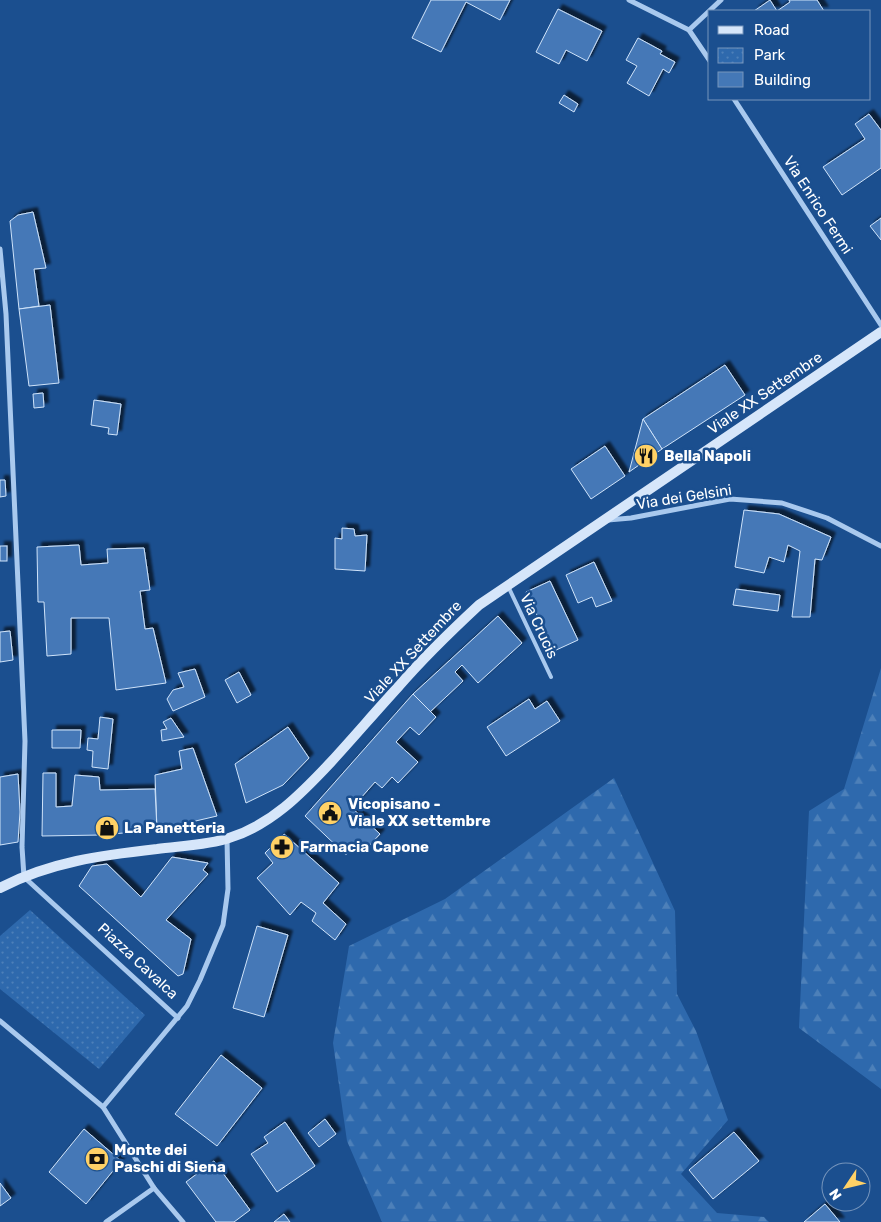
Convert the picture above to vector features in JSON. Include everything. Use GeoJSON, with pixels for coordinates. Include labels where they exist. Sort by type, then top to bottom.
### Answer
{"type":"FeatureCollection","features":[{"type":"Feature","properties":{"kind":"street"},"geometry":{"type":"LineString","coordinates":[[629,0],[689,30],[708,58]]}},
{"type":"Feature","properties":{"kind":"street"},"geometry":{"type":"LineString","coordinates":[[710,10],[721,0]]}},
{"type":"Feature","properties":{"kind":"street"},"geometry":{"type":"LineString","coordinates":[[689,30],[708,12]]}},
{"type":"Feature","properties":{"kind":"street","name":"Via Enrico Fermi"},"geometry":{"type":"LineString","coordinates":[[735,100],[881,325]]}},
{"type":"Feature","properties":{"kind":"street"},"geometry":{"type":"LineString","coordinates":[[0,249],[6,314],[26,741],[22,848],[24,877],[0,888]]}},
{"type":"Feature","properties":{"kind":"street"},"geometry":{"type":"LineString","coordinates":[[0,315],[6,314]]}},
{"type":"Feature","properties":{"kind":"street","name":"Viale XX Settembre"},"geometry":{"type":"LineString","coordinates":[[24,877],[54,866],[85,858],[227,839],[257,827],[298,796],[354,737],[438,642],[478,604],[881,332]]}},
{"type":"Feature","properties":{"kind":"street","name":"Via dei Gelsini"},"geometry":{"type":"LineString","coordinates":[[603,521],[631,518],[730,499],[782,503],[827,518],[881,546]]}},
{"type":"Feature","properties":{"kind":"street"},"geometry":{"type":"LineString","coordinates":[[178,1018],[187,1006],[200,980],[223,924],[228,890],[227,839]]}},
{"type":"Feature","properties":{"kind":"street","name":"Piazza Cavalca"},"geometry":{"type":"LineString","coordinates":[[24,877],[178,1018],[103,1107]]}},
{"type":"Feature","properties":{"kind":"street"},"geometry":{"type":"LineString","coordinates":[[0,1021],[103,1107],[154,1188],[183,1222]]}},
{"type":"Feature","properties":{"kind":"street"},"geometry":{"type":"LineString","coordinates":[[106,1222],[154,1188]]}},
{"type":"Feature","properties":{"kind":"lane","name":"Via Crucis"},"geometry":{"type":"LineString","coordinates":[[507,585],[551,677]]}},
{"type":"Feature","properties":{"kind":"green space"},"geometry":{"type":"Polygon","coordinates":[[[881,668],[881,1089],[799,1028],[809,811],[844,789],[881,668]]]}},
{"type":"Feature","properties":{"kind":"green space"},"geometry":{"type":"Polygon","coordinates":[[[614,778],[675,911],[677,994],[696,1031],[728,1120],[681,1174],[717,1213],[764,1217],[769,1222],[382,1222],[347,1141],[333,1043],[349,946],[445,899],[614,778]]]}},
{"type":"Feature","properties":{"kind":"green space"},"geometry":{"type":"Polygon","coordinates":[[[30,910],[145,1015],[99,1069],[0,989],[0,936],[30,910]]]}},
{"type":"Feature","properties":{"kind":"building"},"geometry":{"type":"Polygon","coordinates":[[[431,0],[510,0],[500,20],[466,2],[441,52],[412,38],[431,0]]]}},
{"type":"Feature","properties":{"kind":"building"},"geometry":{"type":"Polygon","coordinates":[[[770,0],[776,10],[755,10],[770,0]]]}},
{"type":"Feature","properties":{"kind":"building"},"geometry":{"type":"Polygon","coordinates":[[[789,0],[817,0],[823,10],[778,10],[790,2],[789,0]]]}},
{"type":"Feature","properties":{"kind":"building"},"geometry":{"type":"Polygon","coordinates":[[[558,9],[602,31],[587,61],[566,50],[559,64],[536,52],[558,9]]]}},
{"type":"Feature","properties":{"kind":"building"},"geometry":{"type":"Polygon","coordinates":[[[638,38],[662,51],[660,54],[675,62],[669,73],[663,69],[649,96],[627,83],[637,66],[626,60],[638,38]]]}},
{"type":"Feature","properties":{"kind":"building"},"geometry":{"type":"Polygon","coordinates":[[[564,95],[578,104],[574,112],[559,103],[564,95]]]}},
{"type":"Feature","properties":{"kind":"building"},"geometry":{"type":"Polygon","coordinates":[[[869,114],[881,130],[881,168],[842,195],[823,167],[865,139],[855,124],[869,114]]]}},
{"type":"Feature","properties":{"kind":"building"},"geometry":{"type":"Polygon","coordinates":[[[33,212],[46,268],[34,269],[39,306],[19,309],[10,221],[18,215],[33,212]]]}},
{"type":"Feature","properties":{"kind":"building"},"geometry":{"type":"Polygon","coordinates":[[[881,218],[881,240],[870,226],[881,218]]]}},
{"type":"Feature","properties":{"kind":"building"},"geometry":{"type":"Polygon","coordinates":[[[50,305],[59,383],[29,386],[19,309],[50,305]]]}},
{"type":"Feature","properties":{"kind":"building"},"geometry":{"type":"Polygon","coordinates":[[[725,365],[745,395],[662,449],[643,419],[725,365]]]}},
{"type":"Feature","properties":{"kind":"building"},"geometry":{"type":"Polygon","coordinates":[[[43,393],[44,407],[34,408],[33,394],[43,393]]]}},
{"type":"Feature","properties":{"kind":"building"},"geometry":{"type":"Polygon","coordinates":[[[94,400],[121,404],[117,435],[108,434],[109,428],[91,425],[94,400]]]}},
{"type":"Feature","properties":{"kind":"building"},"geometry":{"type":"Polygon","coordinates":[[[643,419],[662,449],[629,472],[643,419]]]}},
{"type":"Feature","properties":{"kind":"building"},"geometry":{"type":"Polygon","coordinates":[[[605,446],[625,476],[591,499],[571,469],[605,446]]]}},
{"type":"Feature","properties":{"kind":"building"},"geometry":{"type":"Polygon","coordinates":[[[0,480],[5,480],[6,496],[0,497],[0,480]]]}},
{"type":"Feature","properties":{"kind":"building"},"geometry":{"type":"Polygon","coordinates":[[[744,510],[779,514],[831,537],[822,560],[815,559],[810,617],[792,617],[800,551],[788,545],[784,562],[769,557],[764,573],[735,567],[744,510]]]}},
{"type":"Feature","properties":{"kind":"building"},"geometry":{"type":"Polygon","coordinates":[[[342,528],[354,529],[355,536],[367,535],[365,571],[335,569],[335,538],[342,539],[342,528]]]}},
{"type":"Feature","properties":{"kind":"building"},"geometry":{"type":"Polygon","coordinates":[[[79,545],[81,565],[108,563],[107,549],[144,548],[150,590],[140,591],[145,629],[153,628],[166,683],[116,690],[109,618],[71,618],[71,654],[47,656],[44,602],[38,602],[37,547],[79,545]]]}},
{"type":"Feature","properties":{"kind":"building"},"geometry":{"type":"Polygon","coordinates":[[[0,546],[7,546],[7,561],[0,561],[0,546]]]}},
{"type":"Feature","properties":{"kind":"building"},"geometry":{"type":"Polygon","coordinates":[[[594,562],[612,601],[596,607],[592,597],[578,603],[566,575],[594,562]]]}},
{"type":"Feature","properties":{"kind":"building"},"geometry":{"type":"Polygon","coordinates":[[[550,581],[578,640],[554,651],[526,592],[550,581]]]}},
{"type":"Feature","properties":{"kind":"building"},"geometry":{"type":"Polygon","coordinates":[[[736,589],[780,595],[778,611],[733,605],[736,589]]]}},
{"type":"Feature","properties":{"kind":"building"},"geometry":{"type":"Polygon","coordinates":[[[498,616],[522,643],[478,683],[462,665],[455,672],[463,681],[430,712],[413,694],[498,616]]]}},
{"type":"Feature","properties":{"kind":"building"},"geometry":{"type":"Polygon","coordinates":[[[10,631],[13,660],[0,662],[0,632],[10,631]]]}},
{"type":"Feature","properties":{"kind":"building"},"geometry":{"type":"Polygon","coordinates":[[[195,669],[205,697],[173,711],[167,699],[173,690],[184,687],[178,673],[195,669]]]}},
{"type":"Feature","properties":{"kind":"building"},"geometry":{"type":"Polygon","coordinates":[[[239,672],[251,695],[237,703],[225,680],[239,672]]]}},
{"type":"Feature","properties":{"kind":"building"},"geometry":{"type":"Polygon","coordinates":[[[413,694],[436,717],[419,735],[410,727],[396,742],[418,762],[398,783],[392,777],[382,788],[375,782],[352,808],[380,834],[367,848],[359,841],[346,855],[305,816],[413,694]]]}},
{"type":"Feature","properties":{"kind":"building"},"geometry":{"type":"Polygon","coordinates":[[[529,699],[535,709],[547,701],[560,721],[506,756],[487,727],[529,699]]]}},
{"type":"Feature","properties":{"kind":"building"},"geometry":{"type":"Polygon","coordinates":[[[100,717],[113,719],[108,769],[92,767],[93,751],[87,750],[88,738],[98,739],[100,717]]]}},
{"type":"Feature","properties":{"kind":"building"},"geometry":{"type":"Polygon","coordinates":[[[171,718],[184,737],[162,741],[161,730],[167,729],[163,722],[171,718]]]}},
{"type":"Feature","properties":{"kind":"building"},"geometry":{"type":"Polygon","coordinates":[[[288,727],[309,758],[283,785],[246,803],[235,764],[288,727]]]}},
{"type":"Feature","properties":{"kind":"building"},"geometry":{"type":"Polygon","coordinates":[[[52,730],[81,730],[80,748],[52,748],[52,730]]]}},
{"type":"Feature","properties":{"kind":"building"},"geometry":{"type":"Polygon","coordinates":[[[193,748],[217,816],[157,830],[155,775],[182,769],[179,751],[193,748]]]}},
{"type":"Feature","properties":{"kind":"building"},"geometry":{"type":"Polygon","coordinates":[[[43,773],[56,773],[56,807],[72,806],[75,775],[99,777],[100,790],[155,789],[157,830],[101,835],[42,836],[43,773]]]}},
{"type":"Feature","properties":{"kind":"building"},"geometry":{"type":"Polygon","coordinates":[[[18,774],[20,812],[18,842],[0,845],[0,777],[18,774]]]}},
{"type":"Feature","properties":{"kind":"building"},"geometry":{"type":"Polygon","coordinates":[[[284,834],[339,883],[323,903],[346,924],[335,940],[312,921],[316,913],[301,902],[290,915],[257,878],[273,863],[265,853],[284,834]]]}},
{"type":"Feature","properties":{"kind":"building"},"geometry":{"type":"Polygon","coordinates":[[[172,857],[208,863],[203,870],[208,874],[166,920],[191,939],[183,974],[178,976],[79,886],[92,866],[107,864],[141,897],[172,857]]]}},
{"type":"Feature","properties":{"kind":"building"},"geometry":{"type":"Polygon","coordinates":[[[257,926],[288,935],[264,1017],[233,1008],[257,926]]]}},
{"type":"Feature","properties":{"kind":"building"},"geometry":{"type":"Polygon","coordinates":[[[221,1055],[262,1088],[217,1146],[175,1114],[221,1055]]]}},
{"type":"Feature","properties":{"kind":"building"},"geometry":{"type":"Polygon","coordinates":[[[325,1119],[336,1134],[319,1147],[308,1133],[325,1119]]]}},
{"type":"Feature","properties":{"kind":"building"},"geometry":{"type":"Polygon","coordinates":[[[285,1122],[315,1166],[277,1192],[251,1154],[268,1143],[264,1137],[285,1122]]]}},
{"type":"Feature","properties":{"kind":"building"},"geometry":{"type":"Polygon","coordinates":[[[84,1129],[121,1161],[86,1204],[49,1172],[84,1129]]]}},
{"type":"Feature","properties":{"kind":"building"},"geometry":{"type":"Polygon","coordinates":[[[734,1132],[759,1161],[713,1199],[689,1170],[734,1132]]]}},
{"type":"Feature","properties":{"kind":"building"},"geometry":{"type":"Polygon","coordinates":[[[214,1161],[250,1210],[234,1222],[216,1222],[186,1182],[214,1161]]]}},
{"type":"Feature","properties":{"kind":"building"},"geometry":{"type":"Polygon","coordinates":[[[0,1183],[11,1198],[0,1206],[0,1183]]]}},
{"type":"Feature","properties":{"kind":"building"},"geometry":{"type":"Polygon","coordinates":[[[821,1207],[821,1212],[832,1212],[840,1222],[804,1222],[821,1207]]]}},
{"type":"Feature","properties":{"kind":"building"},"geometry":{"type":"Polygon","coordinates":[[[284,1214],[290,1222],[274,1222],[284,1214]]]}},
{"type":"Feature","properties":{"kind":"place","name":"Bella Napoli"},"geometry":{"type":"Point","coordinates":[646,456]}},
{"type":"Feature","properties":{"kind":"place","name":"Vicopisano - Viale XX settembre"},"geometry":{"type":"Point","coordinates":[330,813]}},
{"type":"Feature","properties":{"kind":"place","name":"La Panetteria"},"geometry":{"type":"Point","coordinates":[107,828]}},
{"type":"Feature","properties":{"kind":"place","name":"Farmacia Capone"},"geometry":{"type":"Point","coordinates":[282,847]}},
{"type":"Feature","properties":{"kind":"place","name":"Monte dei Paschi di Siena"},"geometry":{"type":"Point","coordinates":[97,1159]}}]}
